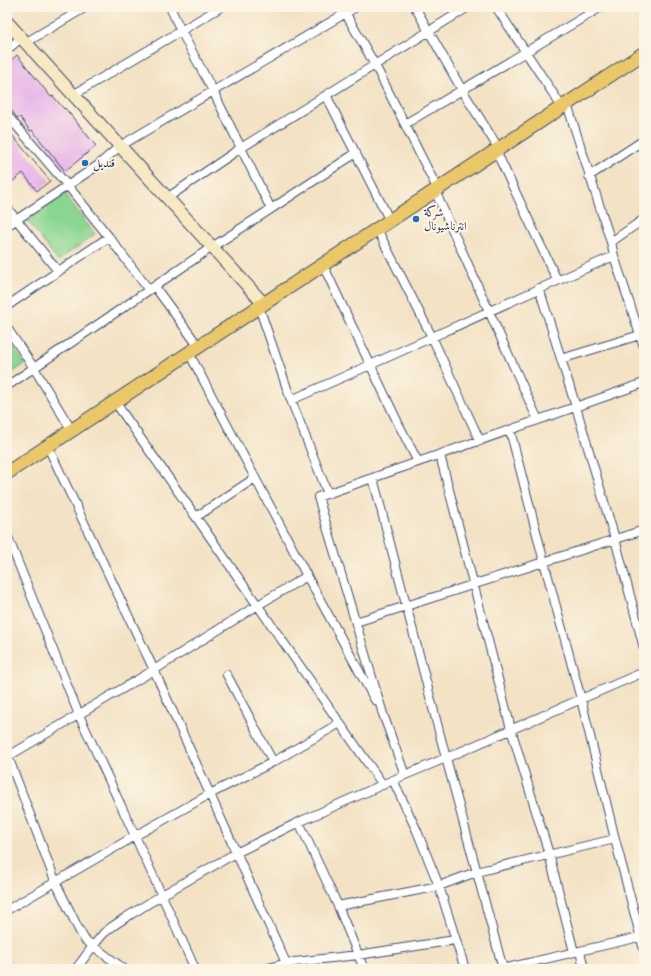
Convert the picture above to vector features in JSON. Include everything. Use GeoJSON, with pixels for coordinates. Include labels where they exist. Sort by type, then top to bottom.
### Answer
{"type":"FeatureCollection","features":[{"type":"Feature","properties":{"kind":"main road"},"geometry":{"type":"LineString","coordinates":[[7,473],[644,53]]}},
{"type":"Feature","properties":{"kind":"street"},"geometry":{"type":"LineString","coordinates":[[7,50],[86,7]]}},
{"type":"Feature","properties":{"kind":"street"},"geometry":{"type":"LineString","coordinates":[[170,7],[272,209]]}},
{"type":"Feature","properties":{"kind":"street"},"geometry":{"type":"LineString","coordinates":[[73,95],[221,7]]}},
{"type":"Feature","properties":{"kind":"street"},"geometry":{"type":"LineString","coordinates":[[7,226],[97,166],[120,146],[213,91],[344,10],[356,7]]}},
{"type":"Feature","properties":{"kind":"street"},"geometry":{"type":"LineString","coordinates":[[415,7],[497,150],[557,280]]}},
{"type":"Feature","properties":{"kind":"street"},"geometry":{"type":"LineString","coordinates":[[167,198],[240,148],[468,7]]}},
{"type":"Feature","properties":{"kind":"street"},"geometry":{"type":"LineString","coordinates":[[496,7],[565,106],[590,176],[614,256],[644,347]]}},
{"type":"Feature","properties":{"kind":"street"},"geometry":{"type":"LineString","coordinates":[[404,124],[601,7]]}},
{"type":"Feature","properties":{"kind":"street"},"geometry":{"type":"LineString","coordinates":[[344,10],[375,65],[436,190],[488,311],[538,420]]}},
{"type":"Feature","properties":{"kind":"street"},"geometry":{"type":"LineString","coordinates":[[7,22],[212,246],[262,305],[291,400],[328,494]]}},
{"type":"Feature","properties":{"kind":"street"},"geometry":{"type":"LineString","coordinates":[[326,95],[390,221]]}},
{"type":"Feature","properties":{"kind":"street"},"geometry":{"type":"LineString","coordinates":[[7,115],[152,288],[194,350],[255,478],[307,576],[384,714]]}},
{"type":"Feature","properties":{"kind":"street"},"geometry":{"type":"LineString","coordinates":[[590,176],[644,140]]}},
{"type":"Feature","properties":{"kind":"street"},"geometry":{"type":"LineString","coordinates":[[7,386],[212,246],[272,209],[356,153]]}},
{"type":"Feature","properties":{"kind":"street"},"geometry":{"type":"LineString","coordinates":[[7,208],[58,270]]}},
{"type":"Feature","properties":{"kind":"street"},"geometry":{"type":"LineString","coordinates":[[611,242],[644,219]]}},
{"type":"Feature","properties":{"kind":"street"},"geometry":{"type":"LineString","coordinates":[[377,229],[432,337],[480,441]]}},
{"type":"Feature","properties":{"kind":"street"},"geometry":{"type":"LineString","coordinates":[[7,306],[58,270],[109,237]]}},
{"type":"Feature","properties":{"kind":"street"},"geometry":{"type":"LineString","coordinates":[[291,400],[539,288],[614,256]]}},
{"type":"Feature","properties":{"kind":"street"},"geometry":{"type":"LineString","coordinates":[[323,265],[398,424],[418,462]]}},
{"type":"Feature","properties":{"kind":"street"},"geometry":{"type":"LineString","coordinates":[[539,288],[615,539],[644,648]]}},
{"type":"Feature","properties":{"kind":"street"},"geometry":{"type":"LineString","coordinates":[[7,328],[34,368],[72,431]]}},
{"type":"Feature","properties":{"kind":"street"},"geometry":{"type":"LineString","coordinates":[[561,359],[640,335]]}},
{"type":"Feature","properties":{"kind":"street"},"geometry":{"type":"LineString","coordinates":[[405,775],[384,714],[318,497],[644,384]]}},
{"type":"Feature","properties":{"kind":"street"},"geometry":{"type":"LineString","coordinates":[[115,402],[383,784]]}},
{"type":"Feature","properties":{"kind":"street"},"geometry":{"type":"LineString","coordinates":[[510,430],[581,698],[615,839],[642,937],[644,950]]}},
{"type":"Feature","properties":{"kind":"street"},"geometry":{"type":"LineString","coordinates":[[48,447],[154,670],[287,966]]}},
{"type":"Feature","properties":{"kind":"street"},"geometry":{"type":"LineString","coordinates":[[440,455],[511,729],[577,952],[584,969]]}},
{"type":"Feature","properties":{"kind":"street"},"geometry":{"type":"LineString","coordinates":[[196,517],[255,478]]}},
{"type":"Feature","properties":{"kind":"street"},"geometry":{"type":"LineString","coordinates":[[373,478],[476,872],[503,969],[528,966],[577,952],[642,937]]}},
{"type":"Feature","properties":{"kind":"street"},"geometry":{"type":"LineString","coordinates":[[356,622],[644,530]]}},
{"type":"Feature","properties":{"kind":"street"},"geometry":{"type":"LineString","coordinates":[[7,535],[79,715],[162,895],[194,969]]}},
{"type":"Feature","properties":{"kind":"street"},"geometry":{"type":"LineString","coordinates":[[124,969],[85,940],[79,930],[56,883],[7,755],[79,715],[307,576]]}},
{"type":"Feature","properties":{"kind":"street"},"geometry":{"type":"LineString","coordinates":[[76,969],[104,933],[113,926],[162,895],[236,853],[299,822],[383,784],[644,672]]}},
{"type":"Feature","properties":{"kind":"street"},"geometry":{"type":"LineString","coordinates":[[227,675],[273,762]]}},
{"type":"Feature","properties":{"kind":"street"},"geometry":{"type":"LineString","coordinates":[[7,910],[135,836],[210,794],[273,762],[340,723]]}},
{"type":"Feature","properties":{"kind":"street"},"geometry":{"type":"LineString","coordinates":[[393,780],[417,831],[439,886],[465,969]]}},
{"type":"Feature","properties":{"kind":"street"},"geometry":{"type":"LineString","coordinates":[[299,822],[338,906],[364,969]]}},
{"type":"Feature","properties":{"kind":"street"},"geometry":{"type":"LineString","coordinates":[[338,906],[439,886],[476,872],[615,839]]}},
{"type":"Feature","properties":{"kind":"street"},"geometry":{"type":"LineString","coordinates":[[266,969],[456,940]]}},
{"type":"Feature","properties":{"kind":"street"},"geometry":{"type":"LineString","coordinates":[[7,966],[12,969]]}},
{"type":"Feature","properties":{"kind":"green space"},"geometry":{"type":"Polygon","coordinates":[[[64,193],[95,234],[58,261],[27,220],[64,193]]]}},
{"type":"Feature","properties":{"kind":"green space"},"geometry":{"type":"Polygon","coordinates":[[[7,338],[25,364],[7,376],[7,338]]]}},
{"type":"Feature","properties":{"kind":"building"},"geometry":{"type":"Polygon","coordinates":[[[17,55],[51,97],[53,96],[64,109],[65,108],[96,146],[65,171],[32,130],[30,131],[20,117],[18,119],[7,105],[7,64],[17,55]]]}},
{"type":"Feature","properties":{"kind":"building"},"geometry":{"type":"Polygon","coordinates":[[[7,129],[50,181],[37,191],[23,173],[7,186],[7,129]]]}},
{"type":"Feature","properties":{"kind":"place","name":"قنديل"},"geometry":{"type":"Point","coordinates":[85,163]}},
{"type":"Feature","properties":{"kind":"place","name":"شركة انترناشيونال"},"geometry":{"type":"Point","coordinates":[416,219]}}]}
